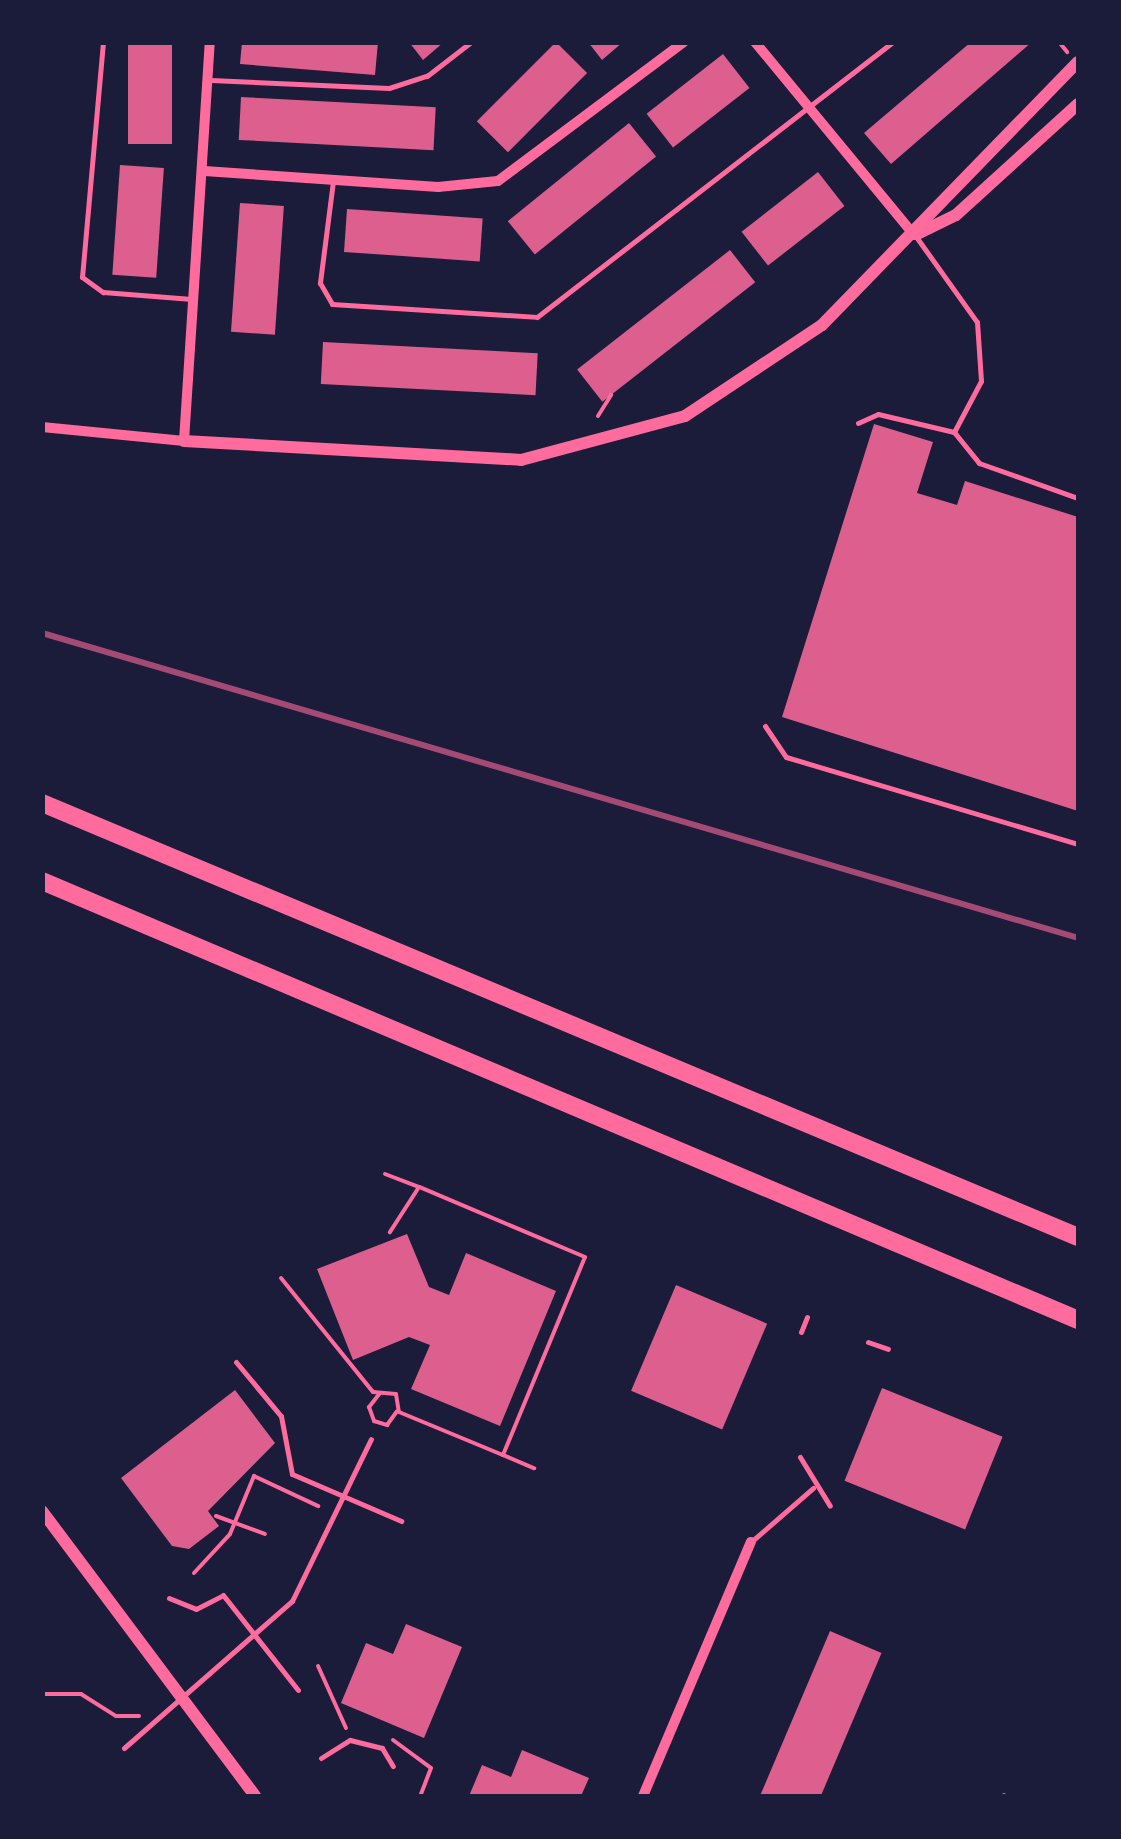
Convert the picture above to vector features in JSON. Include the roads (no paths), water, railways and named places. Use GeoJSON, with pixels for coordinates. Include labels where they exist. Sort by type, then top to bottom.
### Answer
{"type":"FeatureCollection","features":[{"type":"Feature","properties":{"kind":"highway"},"geometry":{"type":"LineString","coordinates":[[42,803],[1078,1236]]}},
{"type":"Feature","properties":{"kind":"highway"},"geometry":{"type":"LineString","coordinates":[[42,880],[1078,1320]]}},
{"type":"Feature","properties":{"kind":"street"},"geometry":{"type":"LineString","coordinates":[[184,441],[210,42]]}},
{"type":"Feature","properties":{"kind":"street"},"geometry":{"type":"LineString","coordinates":[[204,171],[333,181],[498,181],[684,42]]}},
{"type":"Feature","properties":{"kind":"street"},"geometry":{"type":"LineString","coordinates":[[755,42],[914,236]]}},
{"type":"Feature","properties":{"kind":"street"},"geometry":{"type":"LineString","coordinates":[[42,427],[458,463],[596,446],[685,416],[746,382],[822,326],[914,236],[938,199],[1078,62]]}},
{"type":"Feature","properties":{"kind":"street"},"geometry":{"type":"LineString","coordinates":[[914,236],[956,215],[1078,104]]}},
{"type":"Feature","properties":{"kind":"street"},"geometry":{"type":"LineString","coordinates":[[42,1511],[255,1796]]}},
{"type":"Feature","properties":{"kind":"street"},"geometry":{"type":"LineString","coordinates":[[643,1796],[751,1542]]}},
{"type":"Feature","properties":{"kind":"lane"},"geometry":{"type":"LineString","coordinates":[[103,42],[82,277],[103,292],[196,299]]}},
{"type":"Feature","properties":{"kind":"lane"},"geometry":{"type":"LineString","coordinates":[[208,80],[389,88],[428,76],[470,42]]}},
{"type":"Feature","properties":{"kind":"lane"},"geometry":{"type":"LineString","coordinates":[[333,181],[320,283],[332,304],[514,321],[555,307],[893,42]]}},
{"type":"Feature","properties":{"kind":"lane"},"geometry":{"type":"LineString","coordinates":[[914,236],[977,322],[981,382],[954,432]]}},
{"type":"Feature","properties":{"kind":"lane"},"geometry":{"type":"LineString","coordinates":[[858,422],[878,414],[954,432],[979,463],[1078,498]]}},
{"type":"Feature","properties":{"kind":"lane"},"geometry":{"type":"LineString","coordinates":[[764,726],[786,757],[1078,844]]}},
{"type":"Feature","properties":{"kind":"lane"},"geometry":{"type":"LineString","coordinates":[[801,1332],[807,1317]]}},
{"type":"Feature","properties":{"kind":"lane"},"geometry":{"type":"LineString","coordinates":[[868,1342],[888,1349]]}},
{"type":"Feature","properties":{"kind":"lane"},"geometry":{"type":"LineString","coordinates":[[236,1362],[281,1416],[292,1474],[401,1521]]}},
{"type":"Feature","properties":{"kind":"lane"},"geometry":{"type":"LineString","coordinates":[[124,1748],[292,1602],[371,1439]]}},
{"type":"Feature","properties":{"kind":"lane"},"geometry":{"type":"LineString","coordinates":[[800,1457],[813,1488],[830,1506]]}},
{"type":"Feature","properties":{"kind":"lane"},"geometry":{"type":"LineString","coordinates":[[751,1542],[813,1488]]}},
{"type":"Feature","properties":{"kind":"lane"},"geometry":{"type":"LineString","coordinates":[[169,1598],[196,1609],[223,1595],[259,1634],[298,1690]]}},
{"type":"Feature","properties":{"kind":"lane"},"geometry":{"type":"LineString","coordinates":[[321,1758],[340,1742],[362,1741],[382,1748],[393,1766]]}},
{"type":"Feature","properties":{"kind":"railway"},"geometry":{"type":"LineString","coordinates":[[42,633],[1078,938]]}}]}
